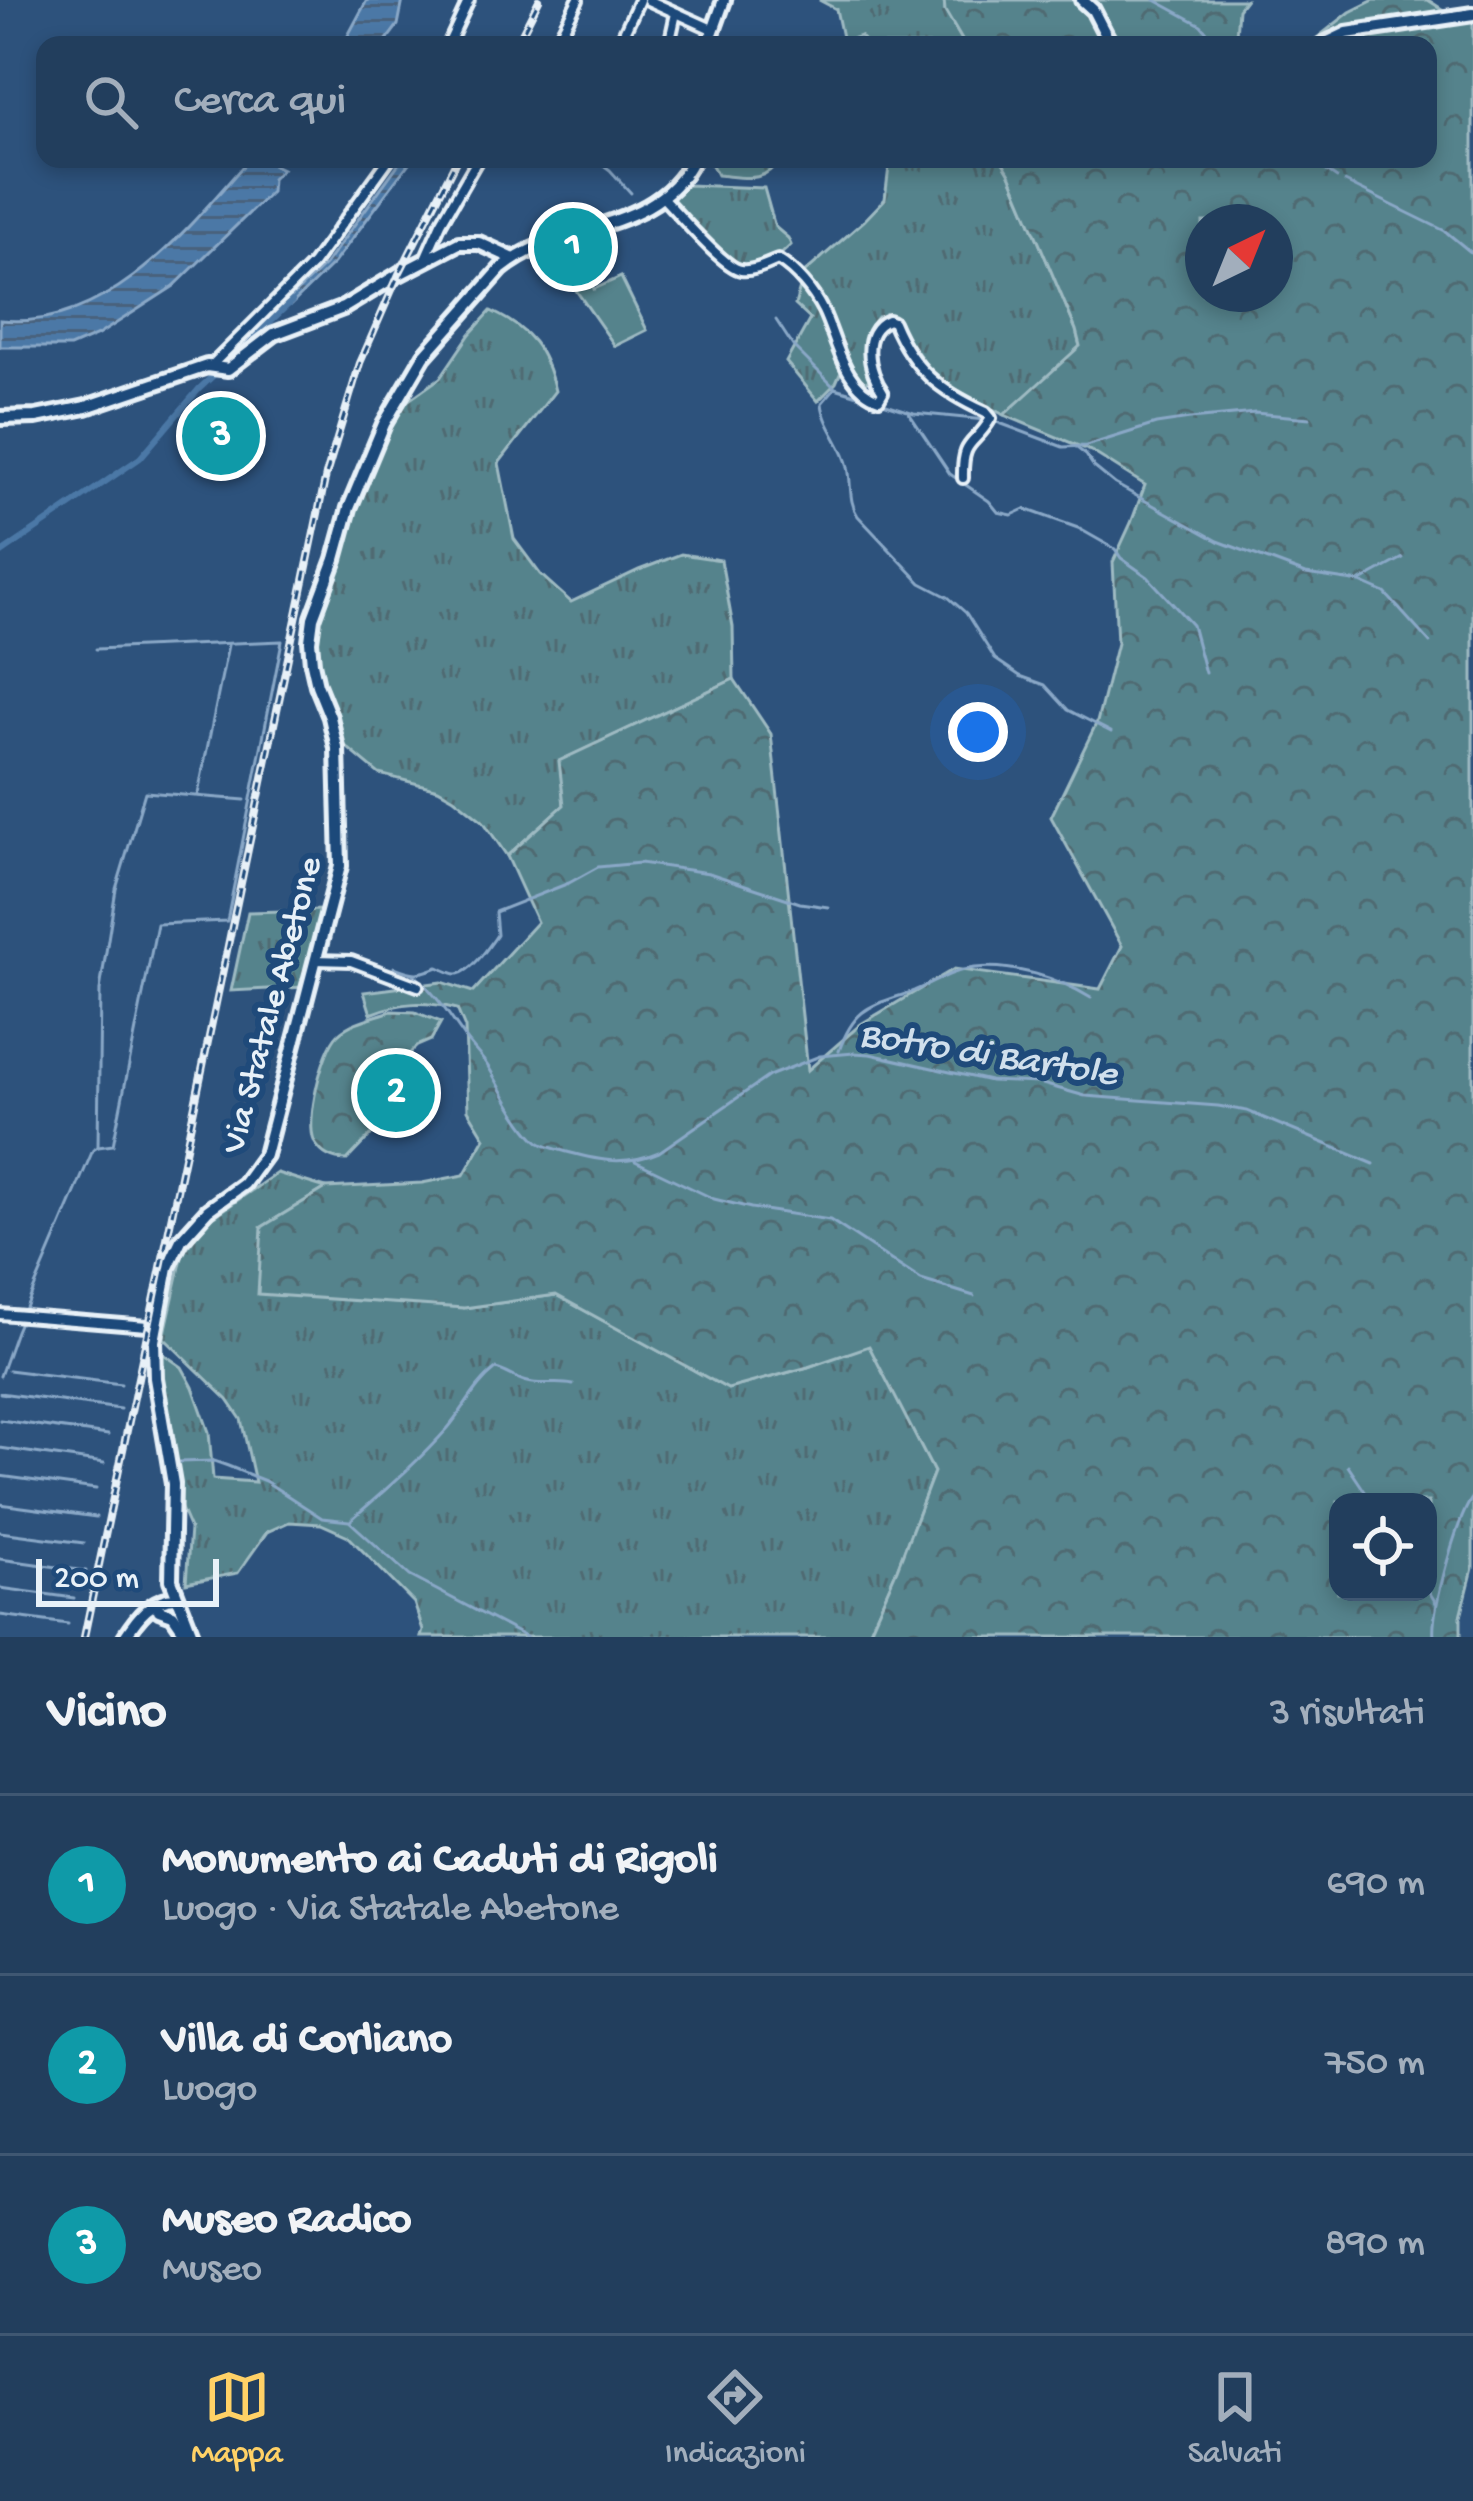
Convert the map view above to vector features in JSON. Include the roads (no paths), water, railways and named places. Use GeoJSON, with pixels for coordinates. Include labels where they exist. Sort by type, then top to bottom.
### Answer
{"type":"FeatureCollection","features":[{"type":"Feature","properties":{"kind":"main road"},"geometry":{"type":"LineString","coordinates":[[710,36],[724,0]]}},
{"type":"Feature","properties":{"kind":"main road"},"geometry":{"type":"LineString","coordinates":[[1082,0],[1094,10],[1107,36]]}},
{"type":"Feature","properties":{"kind":"main road"},"geometry":{"type":"LineString","coordinates":[[1341,36],[1473,14]]}},
{"type":"Feature","properties":{"kind":"main road","name":"Via Statale Abetone"},"geometry":{"type":"LineString","coordinates":[[190,1637],[170,1568],[173,1484],[153,1363],[154,1341],[169,1267],[187,1232],[244,1184],[265,1155],[341,854],[335,740],[310,650],[315,610],[349,508],[384,424],[430,348],[488,283],[514,259],[640,212],[663,198],[688,168]]}},
{"type":"Feature","properties":{"kind":"main road"},"geometry":{"type":"LineString","coordinates":[[0,418],[86,407],[234,366],[274,334],[344,308],[459,243],[479,243],[514,259]]}},
{"type":"Feature","properties":{"kind":"main road"},"geometry":{"type":"LineString","coordinates":[[159,1605],[170,1568]]}},
{"type":"Feature","properties":{"kind":"main road"},"geometry":{"type":"LineString","coordinates":[[125,1637],[136,1621],[176,1598]]}},
{"type":"Feature","properties":{"kind":"main road"},"geometry":{"type":"LineString","coordinates":[[159,1605],[190,1637]]}},
{"type":"Feature","properties":{"kind":"street"},"geometry":{"type":"LineString","coordinates":[[560,36],[578,0]]}},
{"type":"Feature","properties":{"kind":"street"},"geometry":{"type":"LineString","coordinates":[[623,36],[644,0],[712,29]]}},
{"type":"Feature","properties":{"kind":"street"},"geometry":{"type":"LineString","coordinates":[[452,36],[468,1]]}},
{"type":"Feature","properties":{"kind":"street"},"geometry":{"type":"LineString","coordinates":[[671,36],[676,13]]}},
{"type":"Feature","properties":{"kind":"street"},"geometry":{"type":"LineString","coordinates":[[217,367],[313,264],[382,168]]}},
{"type":"Feature","properties":{"kind":"street"},"geometry":{"type":"LineString","coordinates":[[424,261],[473,168]]}},
{"type":"Feature","properties":{"kind":"street"},"geometry":{"type":"LineString","coordinates":[[663,198],[736,270],[784,262],[822,309],[853,378],[862,391],[878,399],[883,392],[870,363],[873,328],[882,321],[892,322],[928,380],[991,418],[967,444],[963,478]]}},
{"type":"Feature","properties":{"kind":"street"},"geometry":{"type":"LineString","coordinates":[[316,960],[351,961],[418,986]]}},
{"type":"Feature","properties":{"kind":"street"},"geometry":{"type":"LineString","coordinates":[[0,1314],[147,1326]]}},
{"type":"Feature","properties":{"kind":"water"},"geometry":{"type":"Polygon","coordinates":[[[367,0],[403,0],[398,25],[390,36],[348,36],[367,0]]]}},
{"type":"Feature","properties":{"kind":"water"},"geometry":{"type":"Polygon","coordinates":[[[241,168],[282,169],[272,179],[271,192],[174,286],[98,335],[70,347],[0,347],[0,320],[39,319],[75,310],[109,293],[141,271],[241,168]]]}},
{"type":"Feature","properties":{"kind":"water"},"geometry":{"type":"Polygon","coordinates":[[[395,168],[405,168],[334,263],[291,305],[287,301],[325,265],[395,168]]]}},
{"type":"Feature","properties":{"kind":"waterway"},"geometry":{"type":"LineString","coordinates":[[1155,0],[1201,25],[1210,36]]}},
{"type":"Feature","properties":{"kind":"waterway"},"geometry":{"type":"LineString","coordinates":[[607,168],[631,193]]}},
{"type":"Feature","properties":{"kind":"waterway"},"geometry":{"type":"LineString","coordinates":[[1322,168],[1337,178]]}},
{"type":"Feature","properties":{"kind":"waterway"},"geometry":{"type":"LineString","coordinates":[[1345,182],[1445,231],[1473,254]]}},
{"type":"Feature","properties":{"kind":"waterway"},"geometry":{"type":"LineString","coordinates":[[0,554],[140,458],[199,389],[292,301]]}},
{"type":"Feature","properties":{"kind":"waterway"},"geometry":{"type":"LineString","coordinates":[[776,320],[793,346],[835,388],[868,398]]}},
{"type":"Feature","properties":{"kind":"waterway"},"geometry":{"type":"LineString","coordinates":[[835,388],[822,403],[823,411],[846,459],[858,516],[921,583],[966,613],[995,659],[1045,685],[1068,710],[1111,732]]}},
{"type":"Feature","properties":{"kind":"waterway"},"geometry":{"type":"LineString","coordinates":[[883,403],[914,413],[985,420]]}},
{"type":"Feature","properties":{"kind":"waterway"},"geometry":{"type":"LineString","coordinates":[[909,413],[950,474],[998,512],[1012,515],[1025,509],[1078,528],[1115,549],[1148,577],[1192,625],[1205,673]]}},
{"type":"Feature","properties":{"kind":"waterway"},"geometry":{"type":"LineString","coordinates":[[994,421],[1063,447],[1086,446],[1156,424],[1190,419],[1255,413],[1310,418]]}},
{"type":"Feature","properties":{"kind":"waterway"},"geometry":{"type":"LineString","coordinates":[[1077,448],[1115,484],[1218,541],[1306,574],[1360,582],[1385,593],[1430,643]]}},
{"type":"Feature","properties":{"kind":"waterway"},"geometry":{"type":"LineString","coordinates":[[1361,581],[1403,558]]}},
{"type":"Feature","properties":{"kind":"waterway"},"geometry":{"type":"LineString","coordinates":[[96,649],[282,641],[227,921],[157,924],[113,1145],[98,1147]]}},
{"type":"Feature","properties":{"kind":"waterway"},"geometry":{"type":"LineString","coordinates":[[198,794],[228,645]]}},
{"type":"Feature","properties":{"kind":"waterway"},"geometry":{"type":"LineString","coordinates":[[0,1376],[98,1147],[100,990],[116,889],[145,792],[245,800]]}},
{"type":"Feature","properties":{"kind":"waterway"},"geometry":{"type":"LineString","coordinates":[[394,967],[416,973],[438,967],[453,974],[464,972],[497,935],[495,912],[598,867],[640,863],[709,873],[800,903],[828,907]]}},
{"type":"Feature","properties":{"kind":"waterway"},"geometry":{"type":"LineString","coordinates":[[839,1051],[852,1024],[867,1009],[967,969],[1005,968],[1035,974],[1091,998]]}},
{"type":"Feature","properties":{"kind":"waterway","name":"Botro di Bartole"},"geometry":{"type":"LineString","coordinates":[[414,974],[487,1064],[535,1139],[585,1157],[622,1161],[659,1152],[769,1076],[820,1056],[854,1053],[990,1081],[1039,1083],[1085,1096],[1247,1111],[1374,1164]]}},
{"type":"Feature","properties":{"kind":"waterway"},"geometry":{"type":"LineString","coordinates":[[635,1161],[714,1199],[830,1220],[921,1280],[974,1296]]}},
{"type":"Feature","properties":{"kind":"waterway"},"geometry":{"type":"LineString","coordinates":[[351,1520],[437,1440],[496,1369],[528,1382],[573,1385]]}},
{"type":"Feature","properties":{"kind":"waterway"},"geometry":{"type":"LineString","coordinates":[[8,1370],[121,1384]]}},
{"type":"Feature","properties":{"kind":"waterway"},"geometry":{"type":"LineString","coordinates":[[0,1393],[120,1409]]}},
{"type":"Feature","properties":{"kind":"waterway"},"geometry":{"type":"LineString","coordinates":[[0,1420],[108,1435]]}},
{"type":"Feature","properties":{"kind":"waterway"},"geometry":{"type":"LineString","coordinates":[[0,1448],[104,1463]]}},
{"type":"Feature","properties":{"kind":"waterway"},"geometry":{"type":"LineString","coordinates":[[178,1462],[214,1461],[265,1481],[322,1518],[349,1521],[410,1576],[526,1637]]}},
{"type":"Feature","properties":{"kind":"waterway"},"geometry":{"type":"LineString","coordinates":[[1348,1466],[1366,1493]]}},
{"type":"Feature","properties":{"kind":"waterway"},"geometry":{"type":"LineString","coordinates":[[0,1476],[96,1489]]}},
{"type":"Feature","properties":{"kind":"waterway"},"geometry":{"type":"LineString","coordinates":[[1434,1637],[1446,1565],[1473,1497]]}},
{"type":"Feature","properties":{"kind":"waterway"},"geometry":{"type":"LineString","coordinates":[[0,1504],[96,1517]]}},
{"type":"Feature","properties":{"kind":"waterway"},"geometry":{"type":"LineString","coordinates":[[0,1532],[84,1543]]}},
{"type":"Feature","properties":{"kind":"waterway"},"geometry":{"type":"LineString","coordinates":[[0,1559],[86,1571]]}},
{"type":"Feature","properties":{"kind":"waterway"},"geometry":{"type":"LineString","coordinates":[[0,1588],[74,1598]]}},
{"type":"Feature","properties":{"kind":"waterway"},"geometry":{"type":"LineString","coordinates":[[0,1615],[68,1624]]}},
{"type":"Feature","properties":{"kind":"railway"},"geometry":{"type":"LineString","coordinates":[[521,36],[539,0]]}},
{"type":"Feature","properties":{"kind":"railway"},"geometry":{"type":"LineString","coordinates":[[84,1637],[326,475],[360,363],[452,168]]}},
{"type":"Feature","properties":{"kind":"place","name":"Monumento ai Caduti di Rigoli"},"geometry":{"type":"Point","coordinates":[573,247]}},
{"type":"Feature","properties":{"kind":"place","name":"Museo Radico"},"geometry":{"type":"Point","coordinates":[221,436]}},
{"type":"Feature","properties":{"kind":"place","name":"Villa di Corliano"},"geometry":{"type":"Point","coordinates":[396,1093]}}]}
